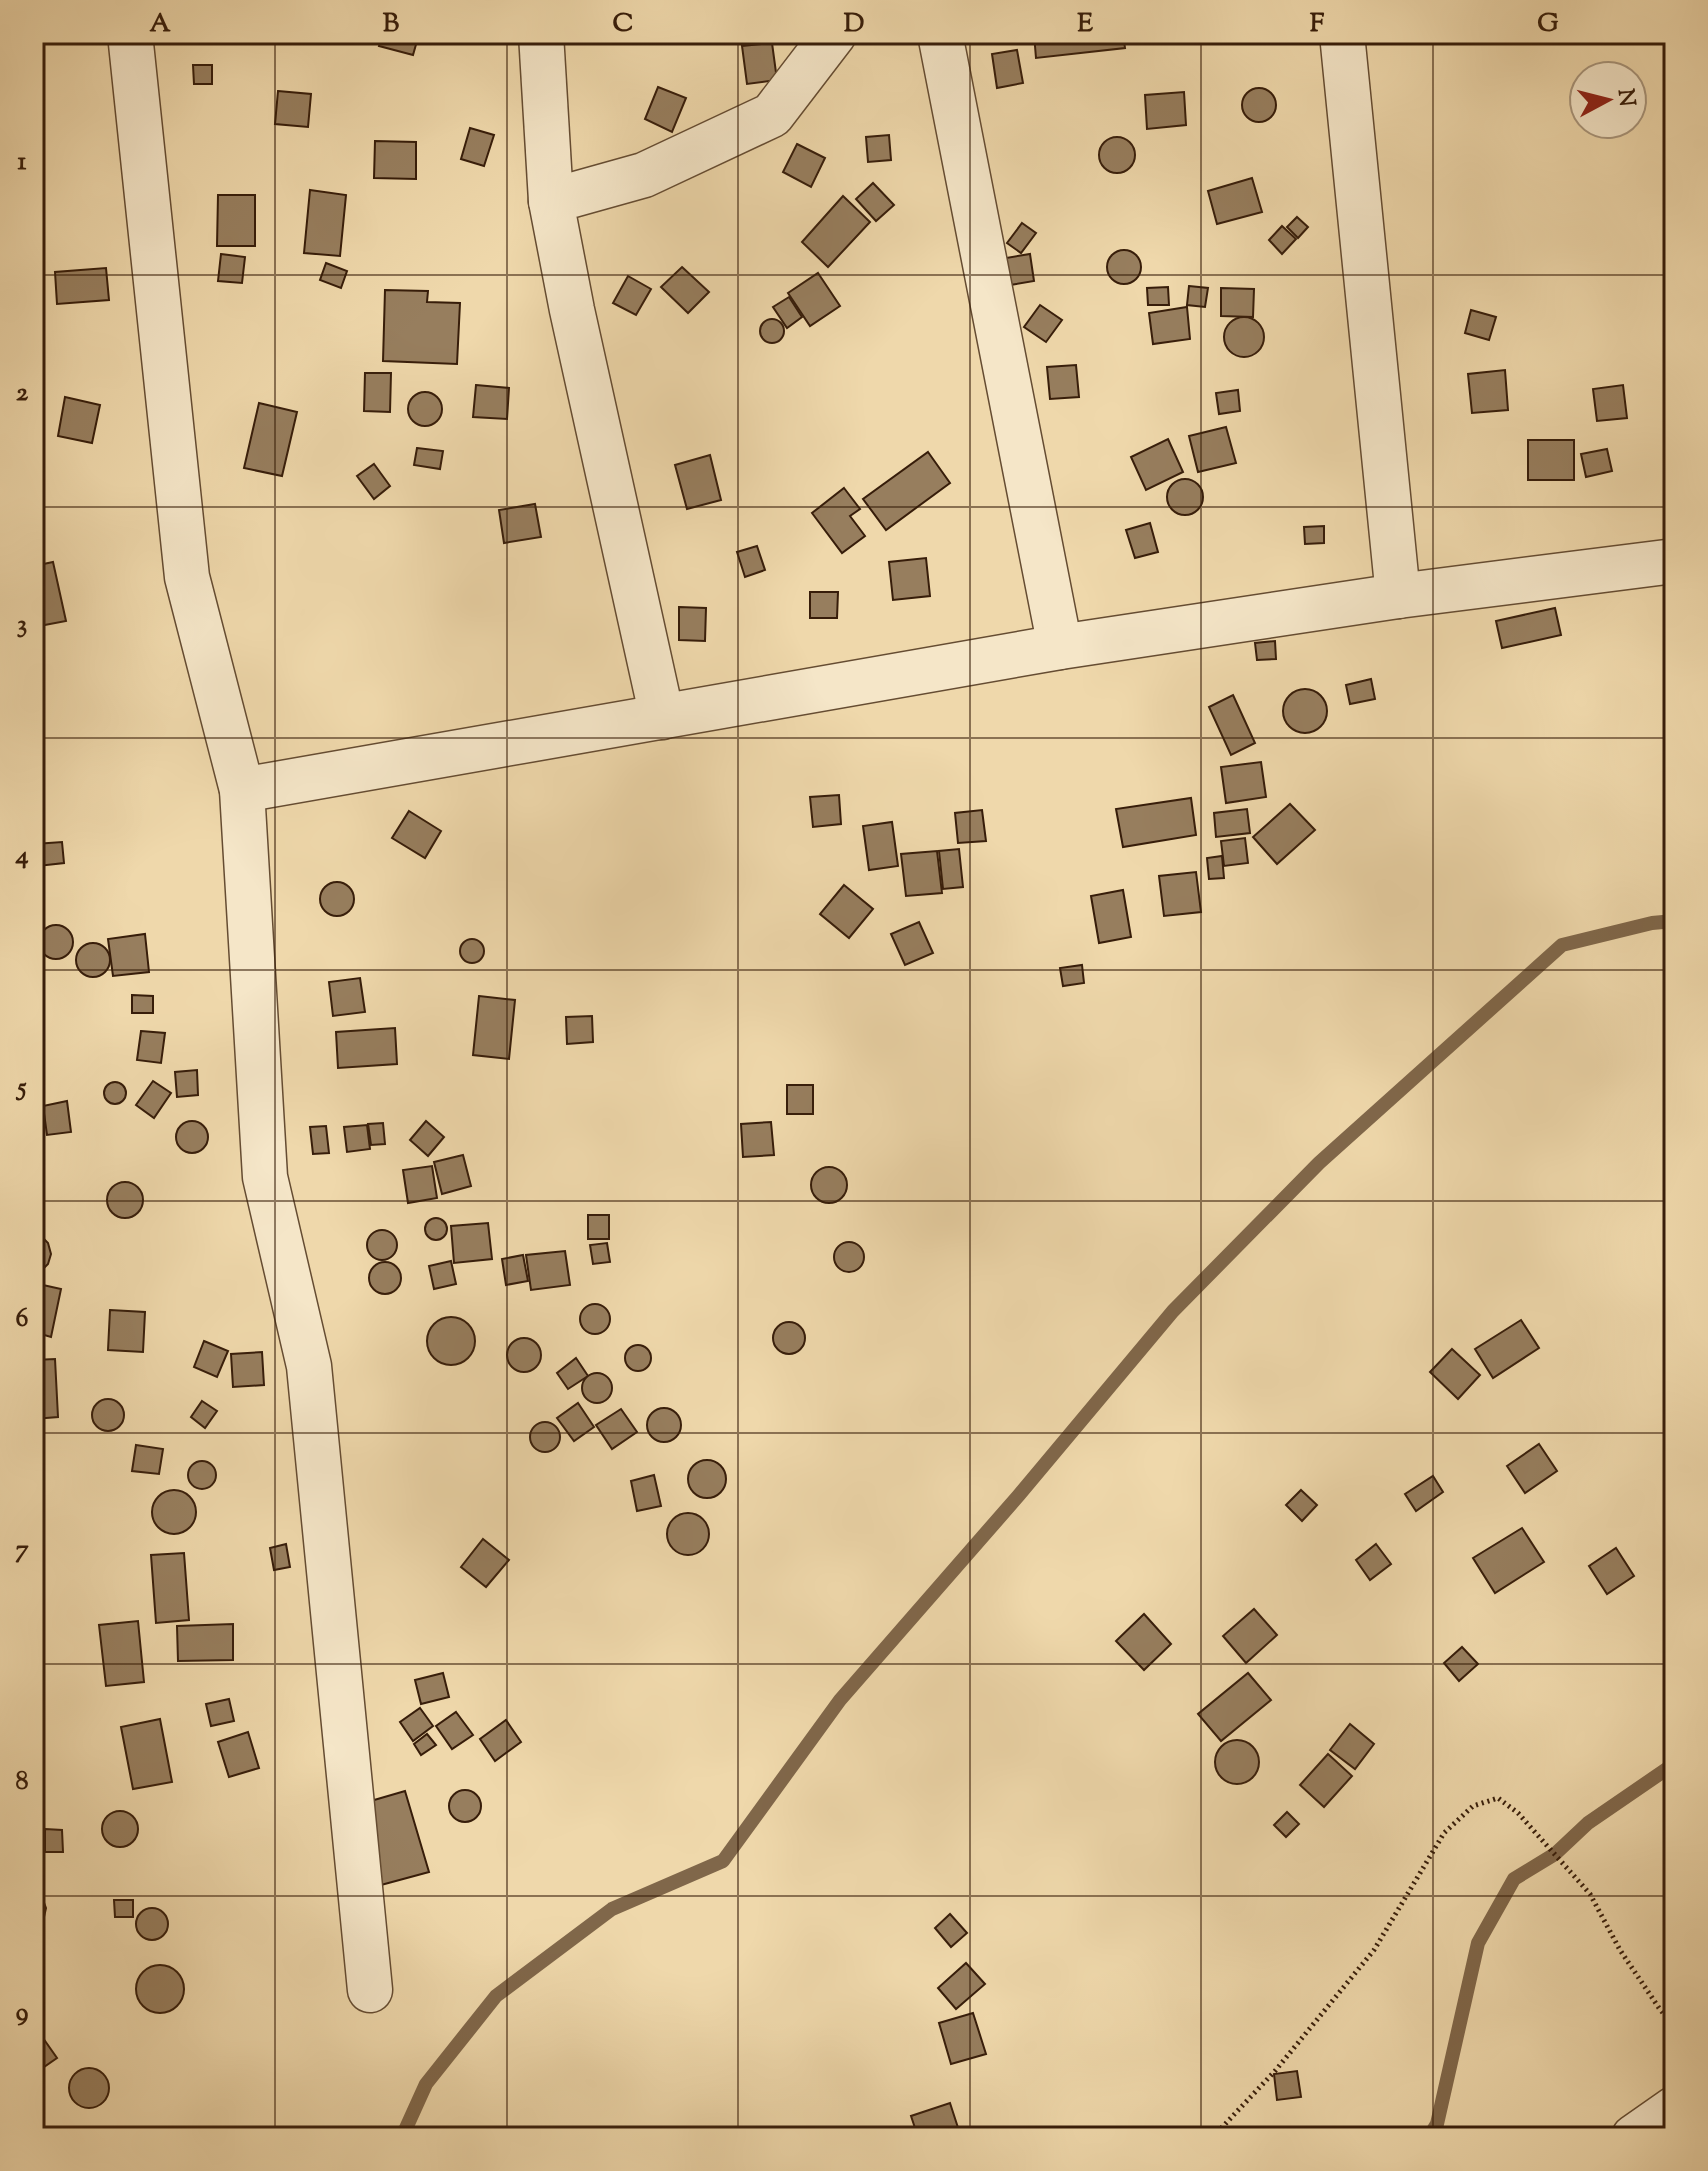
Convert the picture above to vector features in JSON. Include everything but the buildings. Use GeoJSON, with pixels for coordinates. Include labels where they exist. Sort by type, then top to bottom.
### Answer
{"type":"FeatureCollection","features":[{"type":"Feature","properties":{"kind":"street"},"geometry":{"type":"LineString","coordinates":[[130,34],[187,577],[242,790],[265,1177],[309,1366],[370,1990]]}},
{"type":"Feature","properties":{"kind":"street"},"geometry":{"type":"LineString","coordinates":[[541,34],[551,201],[575,325],[662,717]]}},
{"type":"Feature","properties":{"kind":"street"},"geometry":{"type":"LineString","coordinates":[[551,201],[644,175],[772,115],[834,34]]}},
{"type":"Feature","properties":{"kind":"street"},"geometry":{"type":"LineString","coordinates":[[940,34],[1060,647]]}},
{"type":"Feature","properties":{"kind":"street"},"geometry":{"type":"LineString","coordinates":[[1342,34],[1398,596]]}},
{"type":"Feature","properties":{"kind":"street"},"geometry":{"type":"LineString","coordinates":[[242,790],[1060,647],[1398,596],[1674,561]]}},
{"type":"Feature","properties":{"kind":"street"},"geometry":{"type":"LineString","coordinates":[[1634,2137],[1674,2109]]}},
{"type":"Feature","properties":{"kind":"path"},"geometry":{"type":"LineString","coordinates":[[1213,2137],[1275,2071],[1374,1950],[1444,1833],[1473,1806],[1498,1798],[1518,1813],[1590,1894],[1620,1950],[1674,2027]]}},
{"type":"Feature","properties":{"kind":"waterway"},"geometry":{"type":"LineString","coordinates":[[402,2137],[426,2084],[496,1996],[612,1909],[723,1861],[840,1700],[1019,1495],[1173,1311],[1319,1163],[1562,945],[1652,923],[1674,921]]}},
{"type":"Feature","properties":{"kind":"waterway"},"geometry":{"type":"LineString","coordinates":[[1429,2137],[1437,2124],[1478,1943],[1514,1879],[1555,1854],[1588,1823],[1674,1764]]}}]}
